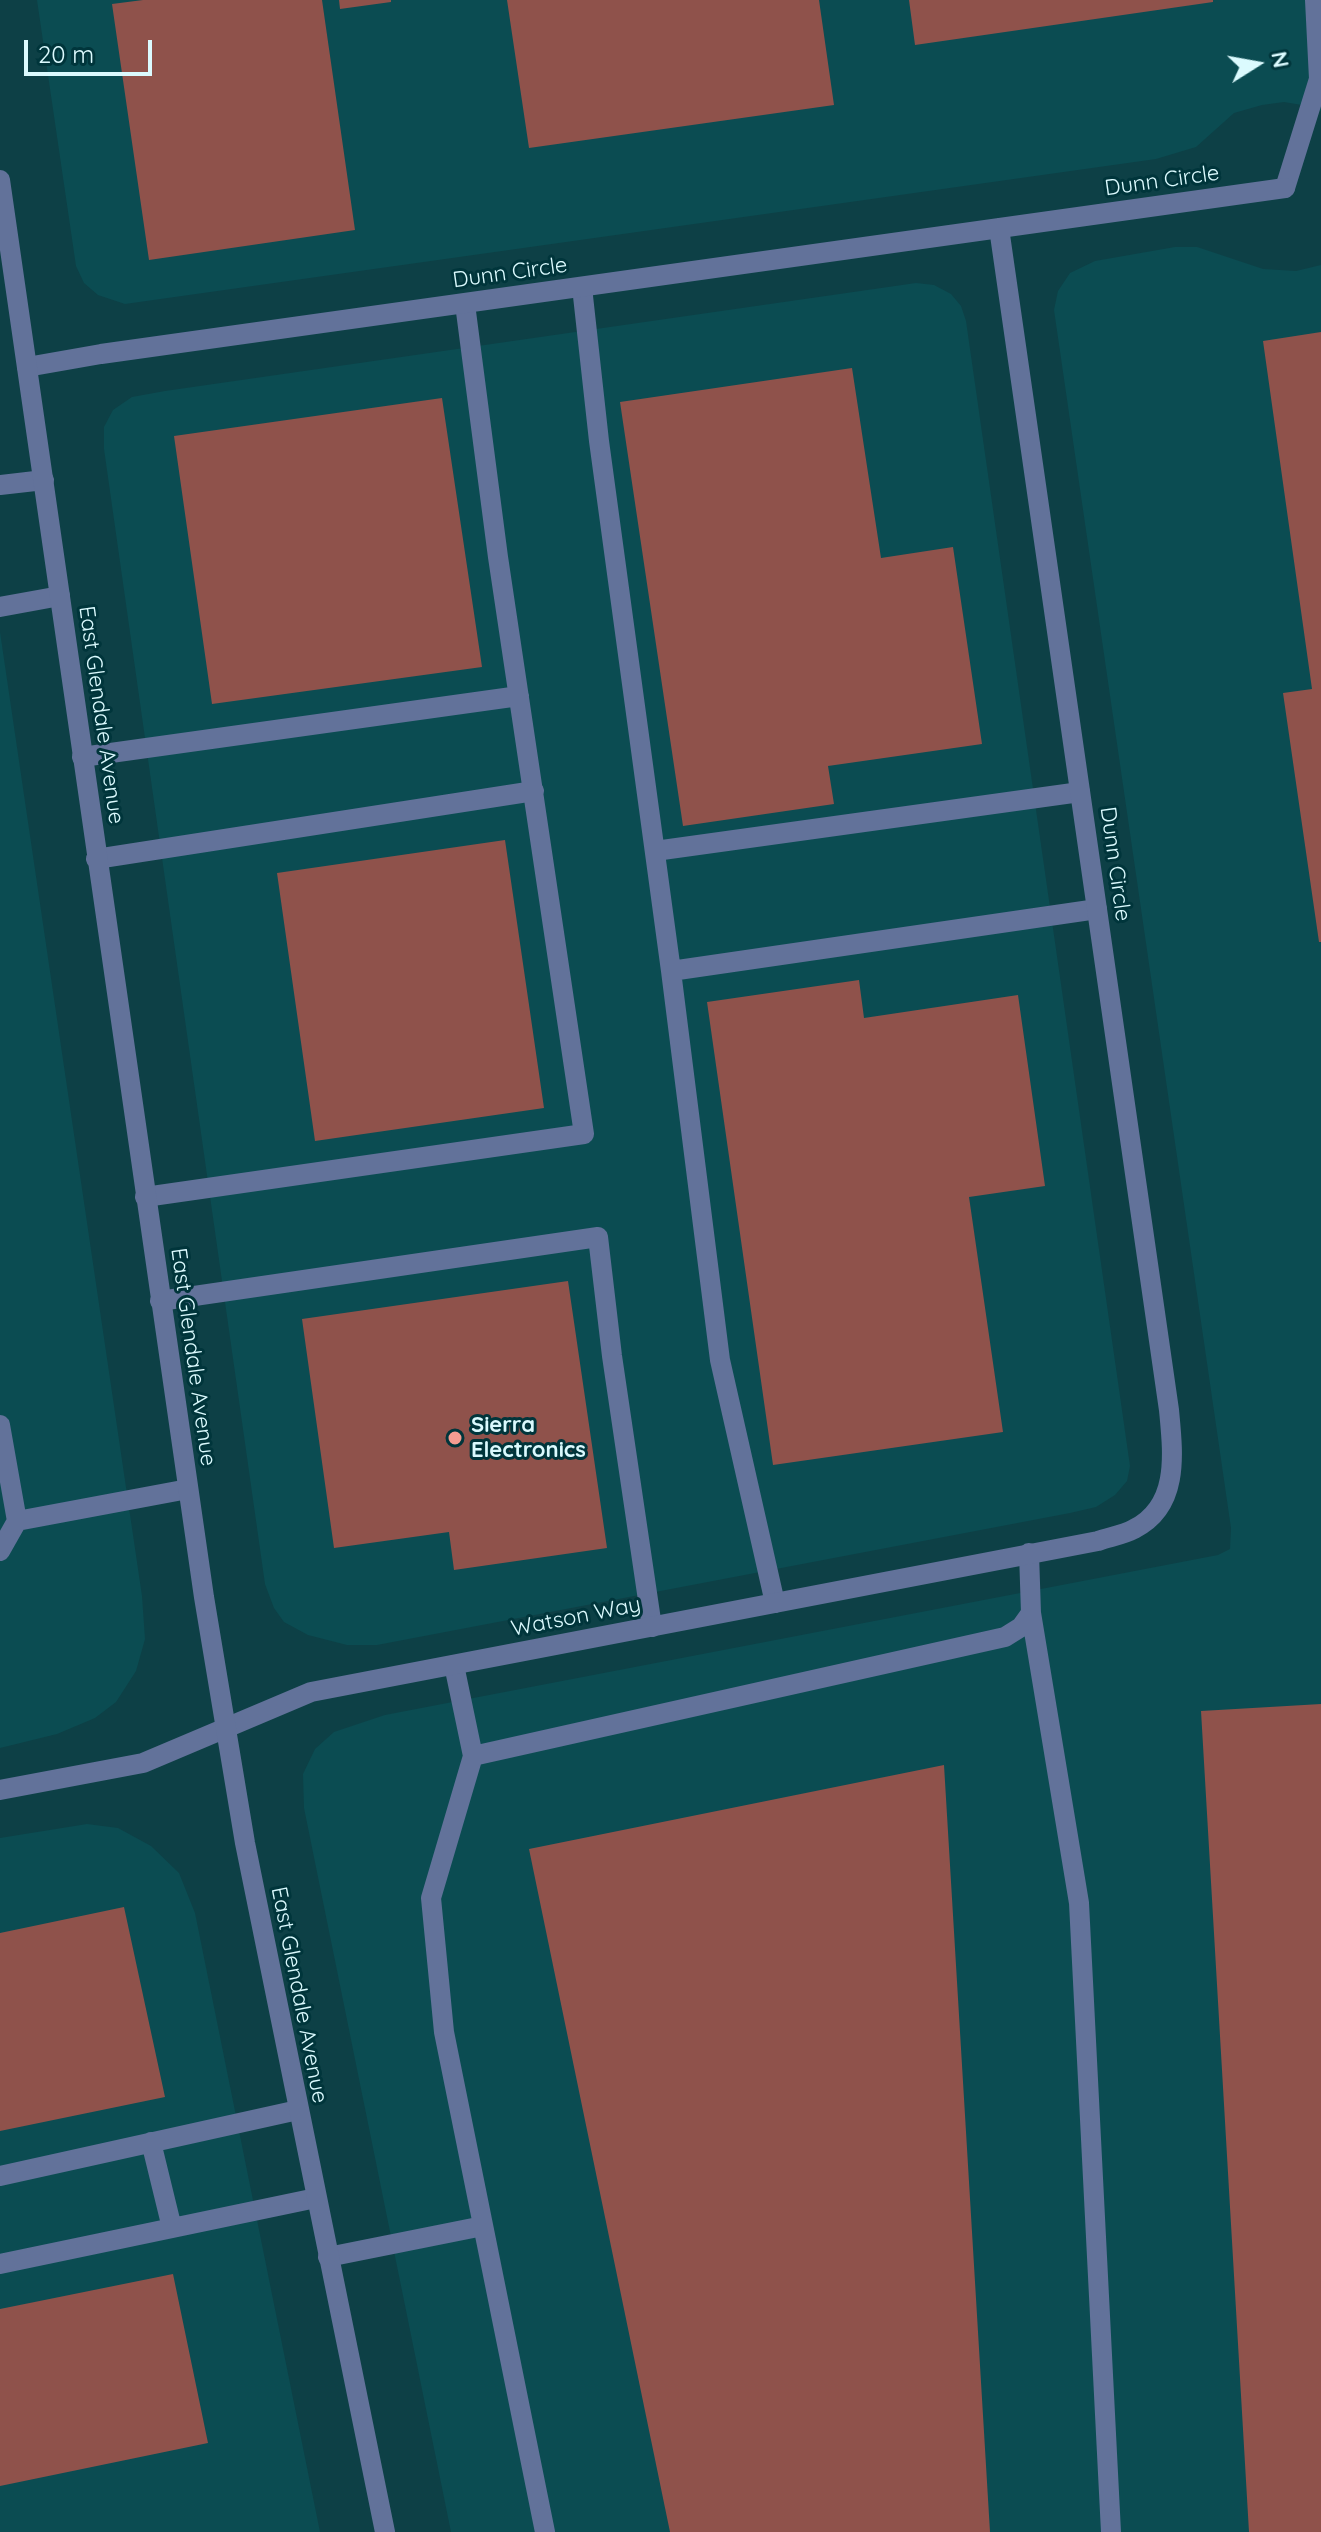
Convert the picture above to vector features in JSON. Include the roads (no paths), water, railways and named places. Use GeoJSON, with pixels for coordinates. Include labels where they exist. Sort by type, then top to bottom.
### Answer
{"type":"FeatureCollection","features":[{"type":"Feature","properties":{"kind":"street","name":"Dunn Circle"},"geometry":{"type":"LineString","coordinates":[[27,367],[1285,188],[1319,79],[1315,0]]}},
{"type":"Feature","properties":{"kind":"street","name":"East Glendale Avenue"},"geometry":{"type":"LineString","coordinates":[[0,180],[160,1301],[226,1730],[245,1843],[385,2532]]}},
{"type":"Feature","properties":{"kind":"street","name":"Dunn Circle"},"geometry":{"type":"LineString","coordinates":[[999,228],[1169,1410],[1173,1449],[1171,1475],[1162,1505]]}},
{"type":"Feature","properties":{"kind":"street"},"geometry":{"type":"LineString","coordinates":[[582,287],[599,441],[720,1360],[775,1603]]}},
{"type":"Feature","properties":{"kind":"street"},"geometry":{"type":"LineString","coordinates":[[145,1197],[584,1134],[465,304]]}},
{"type":"Feature","properties":{"kind":"street"},"geometry":{"type":"LineString","coordinates":[[0,485],[44,480]]}},
{"type":"Feature","properties":{"kind":"street"},"geometry":{"type":"LineString","coordinates":[[0,607],[60,596]]}},
{"type":"Feature","properties":{"kind":"street"},"geometry":{"type":"LineString","coordinates":[[82,757],[519,696]]}},
{"type":"Feature","properties":{"kind":"street"},"geometry":{"type":"LineString","coordinates":[[96,859],[534,791]]}},
{"type":"Feature","properties":{"kind":"street"},"geometry":{"type":"LineString","coordinates":[[655,851],[1080,792]]}},
{"type":"Feature","properties":{"kind":"street"},"geometry":{"type":"LineString","coordinates":[[671,971],[1097,909]]}},
{"type":"Feature","properties":{"kind":"street"},"geometry":{"type":"LineString","coordinates":[[160,1301],[598,1237],[612,1356],[652,1627]]}},
{"type":"Feature","properties":{"kind":"street"},"geometry":{"type":"LineString","coordinates":[[0,1425],[17,1521],[0,1551]]}},
{"type":"Feature","properties":{"kind":"street"},"geometry":{"type":"LineString","coordinates":[[17,1521],[188,1489]]}},
{"type":"Feature","properties":{"kind":"street","name":"Watson Way"},"geometry":{"type":"LineString","coordinates":[[0,1790],[143,1763],[311,1692],[1098,1541],[1133,1530],[1153,1517],[1162,1505]]}},
{"type":"Feature","properties":{"kind":"street"},"geometry":{"type":"LineString","coordinates":[[1029,1553],[1031,1613],[1079,1903],[1111,2532]]}},
{"type":"Feature","properties":{"kind":"street"},"geometry":{"type":"LineString","coordinates":[[473,1756],[1005,1637],[1021,1627],[1031,1613]]}},
{"type":"Feature","properties":{"kind":"street"},"geometry":{"type":"LineString","coordinates":[[454,1665],[473,1756],[431,1898],[444,2032],[545,2532]]}},
{"type":"Feature","properties":{"kind":"street"},"geometry":{"type":"LineString","coordinates":[[0,2176],[298,2110]]}},
{"type":"Feature","properties":{"kind":"street"},"geometry":{"type":"LineString","coordinates":[[151,2142],[172,2228]]}},
{"type":"Feature","properties":{"kind":"street"},"geometry":{"type":"LineString","coordinates":[[0,2264],[316,2198]]}},
{"type":"Feature","properties":{"kind":"street"},"geometry":{"type":"LineString","coordinates":[[328,2257],[483,2226]]}},
{"type":"Feature","properties":{"kind":"place","name":"Sierra Electronics"},"geometry":{"type":"Point","coordinates":[455,1438]}}]}
